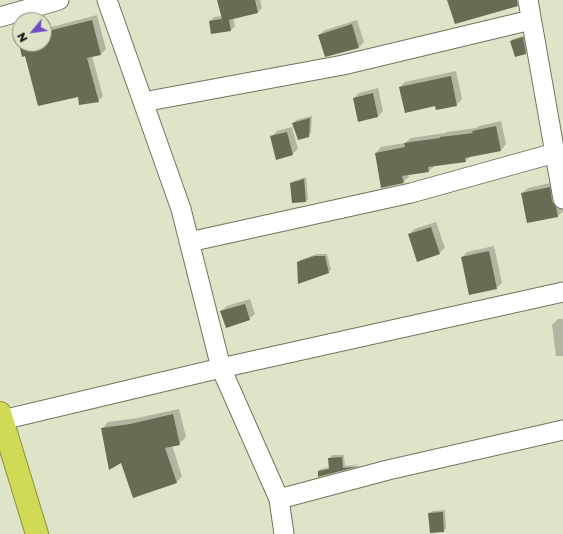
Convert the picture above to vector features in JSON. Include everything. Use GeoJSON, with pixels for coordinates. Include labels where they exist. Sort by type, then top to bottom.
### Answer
{"type":"FeatureCollection","features":[{"type":"Feature","properties":{"kind":"highway"},"geometry":{"type":"LineString","coordinates":[[1,417],[37,534]]}},
{"type":"Feature","properties":{"kind":"street"},"geometry":{"type":"LineString","coordinates":[[0,17],[59,0]]}},
{"type":"Feature","properties":{"kind":"street"},"geometry":{"type":"LineString","coordinates":[[107,0],[181,209],[221,368],[279,499],[284,534]]}},
{"type":"Feature","properties":{"kind":"street"},"geometry":{"type":"LineString","coordinates":[[528,0],[563,199]]}},
{"type":"Feature","properties":{"kind":"street"},"geometry":{"type":"LineString","coordinates":[[143,102],[343,65],[531,20]]}},
{"type":"Feature","properties":{"kind":"street"},"geometry":{"type":"LineString","coordinates":[[189,242],[411,193],[555,153]]}},
{"type":"Feature","properties":{"kind":"street"},"geometry":{"type":"LineString","coordinates":[[1,417],[563,292]]}},
{"type":"Feature","properties":{"kind":"street"},"geometry":{"type":"LineString","coordinates":[[279,499],[388,470],[563,430]]}},
{"type":"Feature","properties":{"kind":"building"},"geometry":{"type":"Polygon","coordinates":[[[217,0],[255,0],[258,13],[229,20],[231,31],[211,34],[209,21],[222,19],[217,0]]]}},
{"type":"Feature","properties":{"kind":"building"},"geometry":{"type":"Polygon","coordinates":[[[447,0],[517,0],[518,6],[455,24],[447,0]]]}},
{"type":"Feature","properties":{"kind":"building"},"geometry":{"type":"Polygon","coordinates":[[[92,20],[101,55],[87,58],[99,102],[79,105],[78,97],[38,106],[25,56],[22,57],[21,52],[52,52],[52,30],[92,20]]]}},
{"type":"Feature","properties":{"kind":"building"},"geometry":{"type":"Polygon","coordinates":[[[352,24],[359,48],[325,57],[318,35],[352,24]]]}},
{"type":"Feature","properties":{"kind":"building"},"geometry":{"type":"Polygon","coordinates":[[[523,37],[526,54],[515,57],[510,41],[523,37]]]}},
{"type":"Feature","properties":{"kind":"building"},"geometry":{"type":"Polygon","coordinates":[[[451,76],[457,106],[436,110],[435,106],[405,113],[399,87],[451,76]]]}},
{"type":"Feature","properties":{"kind":"building"},"geometry":{"type":"Polygon","coordinates":[[[373,93],[378,117],[358,122],[353,98],[373,93]]]}},
{"type":"Feature","properties":{"kind":"building"},"geometry":{"type":"Polygon","coordinates":[[[310,118],[309,137],[298,140],[292,123],[310,118]]]}},
{"type":"Feature","properties":{"kind":"building"},"geometry":{"type":"Polygon","coordinates":[[[496,126],[501,151],[465,158],[466,162],[428,167],[429,172],[402,176],[404,183],[381,188],[375,153],[405,147],[404,143],[473,133],[472,131],[496,126]]]}},
{"type":"Feature","properties":{"kind":"building"},"geometry":{"type":"Polygon","coordinates":[[[287,132],[293,155],[276,160],[270,136],[287,132]]]}},
{"type":"Feature","properties":{"kind":"building"},"geometry":{"type":"Polygon","coordinates":[[[304,179],[306,202],[292,203],[290,183],[304,179]]]}},
{"type":"Feature","properties":{"kind":"building"},"geometry":{"type":"Polygon","coordinates":[[[550,187],[552,201],[556,207],[558,217],[527,223],[521,193],[550,187]]]}},
{"type":"Feature","properties":{"kind":"building"},"geometry":{"type":"Polygon","coordinates":[[[431,227],[440,254],[417,262],[408,234],[431,227]]]}},
{"type":"Feature","properties":{"kind":"building"},"geometry":{"type":"Polygon","coordinates":[[[489,251],[497,289],[469,295],[461,257],[489,251]]]}},
{"type":"Feature","properties":{"kind":"building"},"geometry":{"type":"Polygon","coordinates":[[[314,256],[325,256],[329,273],[298,284],[297,262],[314,256]]]}},
{"type":"Feature","properties":{"kind":"building"},"geometry":{"type":"Polygon","coordinates":[[[245,304],[250,320],[226,328],[220,311],[245,304]]]}},
{"type":"Feature","properties":{"kind":"building"},"geometry":{"type":"Polygon","coordinates":[[[173,414],[180,445],[165,448],[177,483],[133,498],[121,463],[109,470],[101,428],[130,424],[173,414]]]}},
{"type":"Feature","properties":{"kind":"building"},"geometry":{"type":"Polygon","coordinates":[[[342,457],[343,468],[360,466],[318,477],[318,471],[329,469],[328,458],[342,457]]]}},
{"type":"Feature","properties":{"kind":"building"},"geometry":{"type":"Polygon","coordinates":[[[443,512],[444,532],[430,533],[428,513],[443,512]]]}}]}
